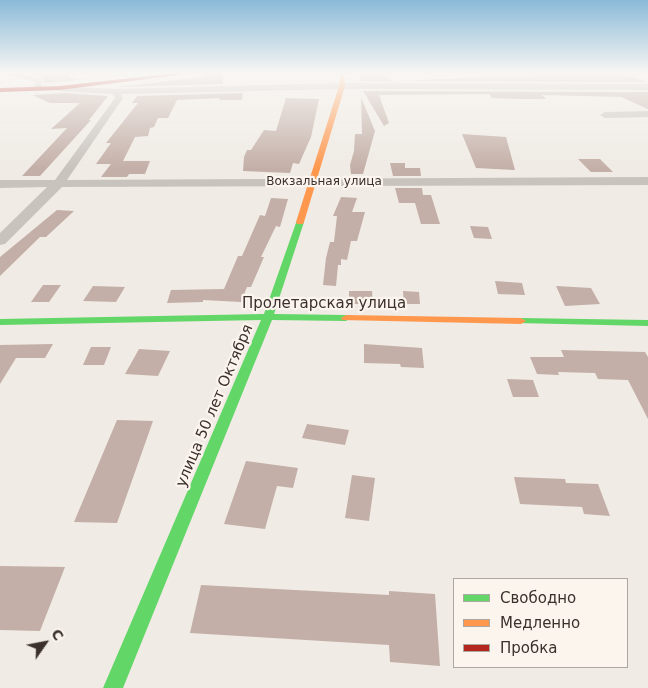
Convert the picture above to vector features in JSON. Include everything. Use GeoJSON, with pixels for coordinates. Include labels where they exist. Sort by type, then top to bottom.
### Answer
{"type":"FeatureCollection","features":[{"type":"Feature","properties":{"kind":"main road","name":"улица 50 лет Октября"},"geometry":{"type":"LineString","coordinates":[[112,688],[268,317],[314,182],[337,104]]}},
{"type":"Feature","properties":{"kind":"main road","name":"Пролетарская улица"},"geometry":{"type":"LineString","coordinates":[[0,322],[268,317],[648,323]]}},
{"type":"Feature","properties":{"kind":"street"},"geometry":{"type":"LineString","coordinates":[[0,241],[59,183],[116,104]]}},
{"type":"Feature","properties":{"kind":"street"},"geometry":{"type":"LineString","coordinates":[[605,115],[648,114]]}},
{"type":"Feature","properties":{"kind":"street","name":"Вокзальная улица"},"geometry":{"type":"LineString","coordinates":[[0,184],[648,181]]}},
{"type":"Feature","properties":{"kind":"building"},"geometry":{"type":"Polygon","coordinates":[[[79,104],[102,104],[89,120],[91,120],[40,176],[22,176],[67,128],[51,129],[79,104]]]}},
{"type":"Feature","properties":{"kind":"building"},"geometry":{"type":"Polygon","coordinates":[[[137,104],[175,104],[168,118],[158,118],[154,127],[150,128],[148,136],[135,137],[123,161],[150,161],[145,174],[129,174],[127,177],[101,177],[111,164],[96,164],[111,143],[106,143],[137,104]]]}},
{"type":"Feature","properties":{"kind":"building"},"geometry":{"type":"Polygon","coordinates":[[[284,104],[318,104],[311,137],[299,164],[293,163],[290,173],[243,171],[244,157],[247,150],[251,150],[264,130],[276,131],[284,104]]]}},
{"type":"Feature","properties":{"kind":"building"},"geometry":{"type":"Polygon","coordinates":[[[361,104],[364,104],[375,131],[363,174],[351,174],[350,165],[354,151],[355,134],[362,134],[361,104]]]}},
{"type":"Feature","properties":{"kind":"building"},"geometry":{"type":"Polygon","coordinates":[[[371,104],[382,104],[389,123],[384,126],[371,104]]]}},
{"type":"Feature","properties":{"kind":"building"},"geometry":{"type":"Polygon","coordinates":[[[637,104],[648,104],[648,109],[637,104]]]}},
{"type":"Feature","properties":{"kind":"building"},"geometry":{"type":"Polygon","coordinates":[[[462,134],[506,137],[515,170],[476,168],[462,134]]]}},
{"type":"Feature","properties":{"kind":"building"},"geometry":{"type":"Polygon","coordinates":[[[578,159],[600,159],[613,172],[591,172],[578,159]]]}},
{"type":"Feature","properties":{"kind":"building"},"geometry":{"type":"Polygon","coordinates":[[[390,163],[405,163],[405,168],[420,168],[421,176],[393,176],[390,163]]]}},
{"type":"Feature","properties":{"kind":"building"},"geometry":{"type":"Polygon","coordinates":[[[395,188],[422,188],[423,195],[431,195],[440,224],[421,224],[415,203],[399,203],[395,188]]]}},
{"type":"Feature","properties":{"kind":"building"},"geometry":{"type":"Polygon","coordinates":[[[341,197],[357,198],[352,212],[365,212],[357,241],[351,241],[347,260],[341,259],[341,265],[338,265],[336,286],[323,285],[330,242],[334,242],[337,216],[333,216],[341,197]]]}},
{"type":"Feature","properties":{"kind":"building"},"geometry":{"type":"Polygon","coordinates":[[[271,198],[288,199],[280,227],[276,226],[261,257],[264,257],[251,287],[247,287],[241,302],[203,300],[203,302],[167,303],[171,290],[224,289],[238,256],[242,256],[260,215],[265,216],[271,198]]]}},
{"type":"Feature","properties":{"kind":"building"},"geometry":{"type":"Polygon","coordinates":[[[57,210],[74,211],[46,237],[40,237],[0,276],[0,257],[57,210]]]}},
{"type":"Feature","properties":{"kind":"building"},"geometry":{"type":"Polygon","coordinates":[[[470,226],[488,227],[492,239],[474,238],[470,226]]]}},
{"type":"Feature","properties":{"kind":"building"},"geometry":{"type":"Polygon","coordinates":[[[495,281],[522,283],[525,295],[498,294],[495,281]]]}},
{"type":"Feature","properties":{"kind":"building"},"geometry":{"type":"Polygon","coordinates":[[[43,285],[61,285],[49,302],[31,302],[43,285]]]}},
{"type":"Feature","properties":{"kind":"building"},"geometry":{"type":"Polygon","coordinates":[[[93,286],[125,287],[116,302],[83,301],[93,286]]]}},
{"type":"Feature","properties":{"kind":"building"},"geometry":{"type":"Polygon","coordinates":[[[556,286],[591,288],[600,304],[565,306],[556,286]]]}},
{"type":"Feature","properties":{"kind":"building"},"geometry":{"type":"Polygon","coordinates":[[[349,291],[372,291],[373,304],[349,304],[349,291]]]}},
{"type":"Feature","properties":{"kind":"building"},"geometry":{"type":"Polygon","coordinates":[[[403,291],[419,292],[420,304],[404,304],[403,291]]]}},
{"type":"Feature","properties":{"kind":"building"},"geometry":{"type":"Polygon","coordinates":[[[53,344],[45,358],[16,358],[0,384],[0,345],[53,344]]]}},
{"type":"Feature","properties":{"kind":"building"},"geometry":{"type":"Polygon","coordinates":[[[364,344],[422,348],[424,368],[401,367],[400,364],[364,363],[364,344]]]}},
{"type":"Feature","properties":{"kind":"building"},"geometry":{"type":"Polygon","coordinates":[[[91,347],[111,347],[104,365],[83,365],[91,347]]]}},
{"type":"Feature","properties":{"kind":"building"},"geometry":{"type":"Polygon","coordinates":[[[139,349],[170,351],[158,376],[125,374],[139,349]]]}},
{"type":"Feature","properties":{"kind":"building"},"geometry":{"type":"Polygon","coordinates":[[[561,350],[645,352],[648,357],[648,419],[628,380],[598,379],[595,373],[558,372],[559,375],[537,374],[530,357],[564,357],[561,350]]]}},
{"type":"Feature","properties":{"kind":"building"},"geometry":{"type":"Polygon","coordinates":[[[507,379],[533,380],[539,397],[513,397],[507,379]]]}},
{"type":"Feature","properties":{"kind":"building"},"geometry":{"type":"Polygon","coordinates":[[[117,420],[153,421],[117,523],[74,522],[117,420]]]}},
{"type":"Feature","properties":{"kind":"building"},"geometry":{"type":"Polygon","coordinates":[[[307,424],[349,430],[345,445],[302,438],[307,424]]]}},
{"type":"Feature","properties":{"kind":"building"},"geometry":{"type":"Polygon","coordinates":[[[246,461],[298,468],[293,488],[277,486],[265,529],[224,524],[246,461]]]}},
{"type":"Feature","properties":{"kind":"building"},"geometry":{"type":"Polygon","coordinates":[[[352,475],[375,478],[369,521],[345,518],[352,475]]]}},
{"type":"Feature","properties":{"kind":"building"},"geometry":{"type":"Polygon","coordinates":[[[514,477],[565,479],[566,483],[598,484],[610,516],[584,514],[582,507],[520,504],[514,477]]]}},
{"type":"Feature","properties":{"kind":"building"},"geometry":{"type":"Polygon","coordinates":[[[0,566],[65,567],[40,631],[0,630],[0,566]]]}},
{"type":"Feature","properties":{"kind":"building"},"geometry":{"type":"Polygon","coordinates":[[[201,585],[389,595],[389,591],[435,594],[440,666],[390,662],[389,645],[190,633],[201,585]]]}},
{"type":"Feature","properties":{"kind":"traffic: fast"},"geometry":{"type":"LineString","coordinates":[[113,688],[268,317],[300,222]]}},
{"type":"Feature","properties":{"kind":"traffic: fast"},"geometry":{"type":"LineString","coordinates":[[0,322],[268,317],[346,318]]}},
{"type":"Feature","properties":{"kind":"traffic: fast"},"geometry":{"type":"LineString","coordinates":[[521,321],[648,323]]}},
{"type":"Feature","properties":{"kind":"traffic: slow"},"geometry":{"type":"LineString","coordinates":[[300,222],[336,104]]}},
{"type":"Feature","properties":{"kind":"traffic: slow"},"geometry":{"type":"LineString","coordinates":[[346,318],[521,321]]}}]}
